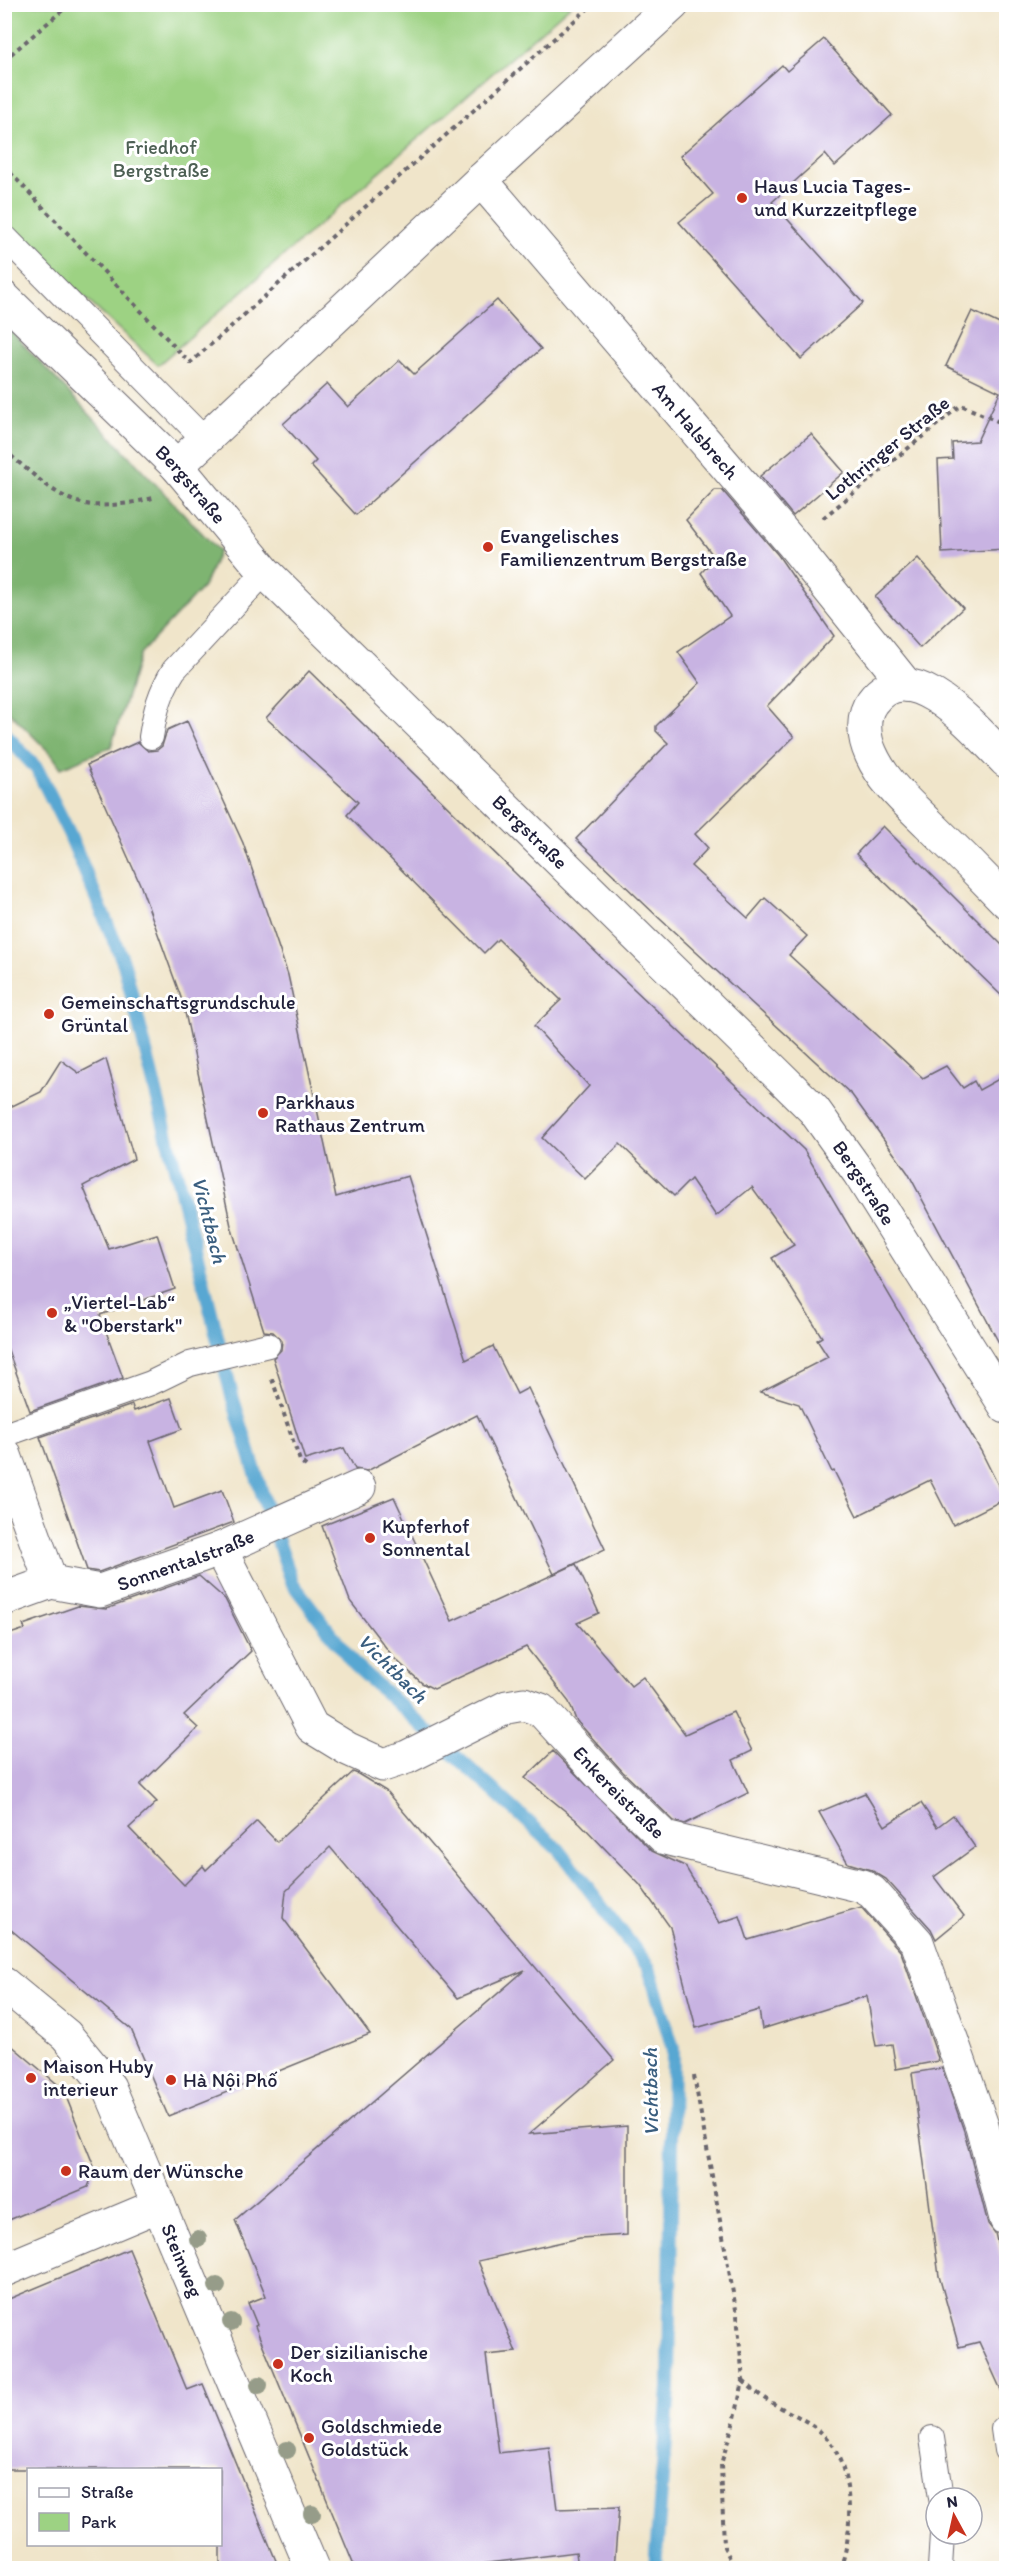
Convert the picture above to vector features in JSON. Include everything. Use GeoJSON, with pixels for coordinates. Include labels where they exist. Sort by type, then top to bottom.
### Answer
{"type":"FeatureCollection","features":[{"type":"Feature","properties":{"kind":"street"},"geometry":{"type":"LineString","coordinates":[[184,474],[205,440],[481,180],[673,4]]}},
{"type":"Feature","properties":{"kind":"street","name":"Am Halsbrech"},"geometry":{"type":"LineString","coordinates":[[481,180],[792,543],[906,685]]}},
{"type":"Feature","properties":{"kind":"street","name":"Bergstraße"},"geometry":{"type":"LineString","coordinates":[[4,298],[184,474],[265,572],[814,1110],[859,1173],[1006,1407]]}},
{"type":"Feature","properties":{"kind":"street"},"geometry":{"type":"LineString","coordinates":[[1006,761],[952,708],[927,690],[906,685],[891,687],[878,694],[868,708],[864,725],[870,752],[884,779],[1006,901]]}},
{"type":"Feature","properties":{"kind":"street"},"geometry":{"type":"LineString","coordinates":[[4,1453],[51,1582],[4,1599]]}},
{"type":"Feature","properties":{"kind":"street","name":"Sonnentalstraße"},"geometry":{"type":"LineString","coordinates":[[51,1582],[100,1591],[231,1544],[359,1487]]}},
{"type":"Feature","properties":{"kind":"street","name":"Enkereistraße"},"geometry":{"type":"LineString","coordinates":[[231,1544],[312,1726],[348,1749],[383,1765],[407,1757],[507,1707],[524,1704],[541,1710],[610,1785],[665,1838],[862,1886],[872,1892],[917,1942],[982,2126],[1006,2219]]}},
{"type":"Feature","properties":{"kind":"street","name":"Steinweg"},"geometry":{"type":"LineString","coordinates":[[4,1984],[66,2035],[109,2087],[312,2568]]}},
{"type":"Feature","properties":{"kind":"street"},"geometry":{"type":"LineString","coordinates":[[4,2270],[159,2205]]}},
{"type":"Feature","properties":{"kind":"lane"},"geometry":{"type":"LineString","coordinates":[[4,236],[205,440]]}},
{"type":"Feature","properties":{"kind":"lane"},"geometry":{"type":"LineString","coordinates":[[151,737],[155,707],[163,687],[174,670],[265,572]]}},
{"type":"Feature","properties":{"kind":"lane"},"geometry":{"type":"LineString","coordinates":[[4,1435],[151,1383],[190,1364],[260,1347]]}},
{"type":"Feature","properties":{"kind":"lane"},"geometry":{"type":"LineString","coordinates":[[932,2438],[939,2486]]}},
{"type":"Feature","properties":{"kind":"lane"},"geometry":{"type":"LineString","coordinates":[[940,2568],[941,2546]]}},
{"type":"Feature","properties":{"kind":"path"},"geometry":{"type":"LineString","coordinates":[[4,60],[70,4]]}},
{"type":"Feature","properties":{"kind":"path"},"geometry":{"type":"LineString","coordinates":[[4,166],[190,363],[592,4]]}},
{"type":"Feature","properties":{"kind":"path","name":"Lothringer Straße"},"geometry":{"type":"LineString","coordinates":[[792,543],[961,405],[1006,425]]}},
{"type":"Feature","properties":{"kind":"path"},"geometry":{"type":"LineString","coordinates":[[4,450],[48,486],[74,502],[100,507],[123,505],[168,495],[184,474]]}},
{"type":"Feature","properties":{"kind":"path"},"geometry":{"type":"LineString","coordinates":[[260,1347],[300,1461],[312,1469]]}},
{"type":"Feature","properties":{"kind":"path"},"geometry":{"type":"LineString","coordinates":[[694,2076],[737,2315],[743,2381],[721,2464],[724,2547],[735,2568]]}},
{"type":"Feature","properties":{"kind":"path"},"geometry":{"type":"LineString","coordinates":[[743,2381],[764,2398],[807,2422],[829,2440],[842,2465],[848,2504],[847,2551],[840,2568]]}},
{"type":"Feature","properties":{"kind":"green space","name":"Friedhof Bergstraße"},"geometry":{"type":"Polygon","coordinates":[[[4,5],[571,5],[158,365],[5,225],[4,5]]]}},
{"type":"Feature","properties":{"kind":"green space"},"geometry":{"type":"Polygon","coordinates":[[[5,325],[219,551],[204,586],[140,654],[111,747],[61,768],[52,755],[5,708],[5,325]]]}},
{"type":"Feature","properties":{"kind":"building","name":"Haus Lucia Tages- und Kurzzeitpflege"},"geometry":{"type":"Polygon","coordinates":[[[824,39],[892,115],[835,166],[825,154],[772,202],[863,303],[801,359],[679,222],[713,194],[680,156],[782,65],[787,71],[824,39]]]}},
{"type":"Feature","properties":{"kind":"building"},"geometry":{"type":"Polygon","coordinates":[[[497,300],[541,349],[356,515],[311,466],[316,461],[283,424],[327,384],[348,407],[400,360],[414,374],[497,300]]]}},
{"type":"Feature","properties":{"kind":"building"},"geometry":{"type":"Polygon","coordinates":[[[972,311],[1006,327],[1006,549],[942,553],[938,460],[953,459],[952,443],[977,441],[1000,392],[946,366],[972,311]]]}},
{"type":"Feature","properties":{"kind":"building"},"geometry":{"type":"Polygon","coordinates":[[[811,434],[844,472],[793,516],[760,476],[811,434]]]}},
{"type":"Feature","properties":{"kind":"building"},"geometry":{"type":"Polygon","coordinates":[[[715,490],[722,490],[778,555],[834,636],[767,706],[794,737],[695,834],[708,848],[691,866],[748,918],[765,898],[807,936],[789,955],[923,1078],[946,1066],[963,1088],[974,1081],[979,1090],[1006,1075],[1006,1356],[908,1173],[852,1095],[576,839],[668,743],[656,731],[656,726],[700,683],[678,652],[730,616],[701,573],[715,558],[686,520],[715,490]]]}},
{"type":"Feature","properties":{"kind":"building"},"geometry":{"type":"Polygon","coordinates":[[[918,558],[963,608],[920,648],[875,597],[918,558]]]}},
{"type":"Feature","properties":{"kind":"building"},"geometry":{"type":"Polygon","coordinates":[[[309,671],[615,971],[804,1150],[981,1451],[1005,1499],[953,1525],[930,1480],[857,1516],[834,1471],[832,1472],[799,1404],[760,1392],[828,1357],[817,1340],[822,1337],[772,1258],[794,1245],[752,1187],[716,1216],[691,1179],[674,1196],[620,1144],[585,1179],[542,1138],[589,1086],[534,1026],[561,1000],[498,939],[484,953],[347,815],[358,802],[266,718],[309,671]]]}},
{"type":"Feature","properties":{"kind":"building","name":"Parkhaus Rathaus Zentrum"},"geometry":{"type":"Polygon","coordinates":[[[187,721],[243,843],[288,975],[336,1197],[408,1176],[466,1360],[493,1346],[517,1394],[528,1388],[605,1549],[554,1574],[477,1415],[367,1471],[355,1469],[344,1448],[305,1460],[273,1358],[281,1350],[282,1341],[273,1332],[264,1331],[231,1226],[183,1003],[140,884],[87,765],[138,742],[148,751],[157,750],[162,746],[167,730],[187,721]]]}},
{"type":"Feature","properties":{"kind":"building"},"geometry":{"type":"Polygon","coordinates":[[[883,826],[1006,949],[1006,1000],[856,854],[883,826]]]}},
{"type":"Feature","properties":{"kind":"building"},"geometry":{"type":"Polygon","coordinates":[[[106,1059],[134,1159],[83,1186],[109,1249],[157,1234],[175,1289],[100,1315],[123,1378],[30,1411],[4,1339],[4,1110],[41,1092],[61,1060],[79,1073],[106,1059]]]}},
{"type":"Feature","properties":{"kind":"building"},"geometry":{"type":"Polygon","coordinates":[[[171,1398],[182,1429],[150,1441],[174,1508],[222,1490],[234,1522],[99,1572],[87,1570],[40,1437],[132,1405],[134,1411],[171,1398]]]}},
{"type":"Feature","properties":{"kind":"building"},"geometry":{"type":"Polygon","coordinates":[[[394,1497],[452,1621],[576,1564],[599,1613],[577,1623],[631,1686],[643,1677],[685,1734],[733,1712],[752,1751],[733,1760],[748,1793],[685,1824],[674,1821],[623,1772],[576,1720],[569,1702],[526,1647],[434,1689],[422,1683],[394,1658],[350,1601],[322,1526],[394,1497]]]}},
{"type":"Feature","properties":{"kind":"building"},"geometry":{"type":"Polygon","coordinates":[[[199,1576],[225,1599],[251,1651],[184,1715],[198,1728],[140,1785],[157,1802],[129,1828],[184,1885],[203,1866],[206,1870],[257,1821],[277,1842],[353,1772],[358,1774],[386,1791],[614,2060],[529,2134],[627,2126],[627,2235],[580,2238],[478,2261],[516,2352],[486,2355],[499,2453],[549,2447],[557,2509],[619,2507],[614,2568],[578,2568],[576,2552],[466,2566],[466,2568],[355,2568],[255,2326],[257,2325],[248,2303],[266,2296],[235,2220],[525,1970],[458,1998],[330,1847],[286,1891],[283,1918],[370,2034],[168,2116],[131,2029],[4,1924],[4,1636],[25,1629],[23,1625],[78,1606],[106,1609],[199,1576]]]}},
{"type":"Feature","properties":{"kind":"building"},"geometry":{"type":"Polygon","coordinates":[[[553,1751],[652,1851],[685,1866],[719,1923],[740,1916],[748,1940],[861,1907],[901,1952],[939,2061],[896,2069],[892,2044],[876,2046],[867,1996],[762,2029],[759,2010],[696,2028],[670,1927],[640,1885],[580,1823],[525,1778],[553,1751]]]}},
{"type":"Feature","properties":{"kind":"building"},"geometry":{"type":"Polygon","coordinates":[[[865,1793],[885,1826],[921,1803],[937,1827],[953,1815],[975,1847],[934,1877],[964,1916],[936,1939],[931,1929],[886,1879],[871,1870],[848,1863],[819,1812],[865,1793]]]}},
{"type":"Feature","properties":{"kind":"building"},"geometry":{"type":"Polygon","coordinates":[[[4,2039],[63,2089],[95,2169],[88,2187],[4,2222],[4,2039]]]}},
{"type":"Feature","properties":{"kind":"building"},"geometry":{"type":"Polygon","coordinates":[[[942,2068],[964,2131],[988,2224],[995,2233],[1006,2279],[1006,2401],[979,2342],[959,2347],[939,2276],[912,2073],[942,2068]]]}},
{"type":"Feature","properties":{"kind":"building"},"geometry":{"type":"Polygon","coordinates":[[[129,2249],[187,2390],[203,2384],[279,2568],[220,2568],[222,2468],[4,2469],[4,2301],[129,2249]]]}},
{"type":"Feature","properties":{"kind":"waterway","name":"Vichtbach"},"geometry":{"type":"LineString","coordinates":[[4,733],[37,769],[69,833],[124,964],[232,1396],[270,1519],[293,1584],[355,1665],[559,1850],[649,1968],[673,2049],[669,2388],[655,2568]]}},
{"type":"Feature","properties":{"kind":"place","name":"Haus Lucia Tages- und Kurzzeitpflege"},"geometry":{"type":"Point","coordinates":[742,198]}},
{"type":"Feature","properties":{"kind":"place","name":"Evangelisches Familienzentrum Bergstraße"},"geometry":{"type":"Point","coordinates":[488,547]}},
{"type":"Feature","properties":{"kind":"place","name":"Gemeinschaftsgrundschule Grüntal"},"geometry":{"type":"Point","coordinates":[49,1014]}},
{"type":"Feature","properties":{"kind":"place","name":"Parkhaus Rathaus Zentrum"},"geometry":{"type":"Point","coordinates":[263,1113]}},
{"type":"Feature","properties":{"kind":"place","name":"„Viertel-Lab“ & \"Oberstark\""},"geometry":{"type":"Point","coordinates":[52,1313]}},
{"type":"Feature","properties":{"kind":"place","name":"Kupferhof Sonnental"},"geometry":{"type":"Point","coordinates":[370,1538]}},
{"type":"Feature","properties":{"kind":"place","name":"Maison Huby interieur"},"geometry":{"type":"Point","coordinates":[31,2078]}},
{"type":"Feature","properties":{"kind":"place","name":"Hà Nội Phố"},"geometry":{"type":"Point","coordinates":[171,2080]}},
{"type":"Feature","properties":{"kind":"place","name":"Raum der Wünsche"},"geometry":{"type":"Point","coordinates":[66,2171]}},
{"type":"Feature","properties":{"kind":"place","name":"Der sizilianische Koch"},"geometry":{"type":"Point","coordinates":[278,2364]}},
{"type":"Feature","properties":{"kind":"place","name":"Goldschmiede Goldstück"},"geometry":{"type":"Point","coordinates":[309,2438]}}]}
